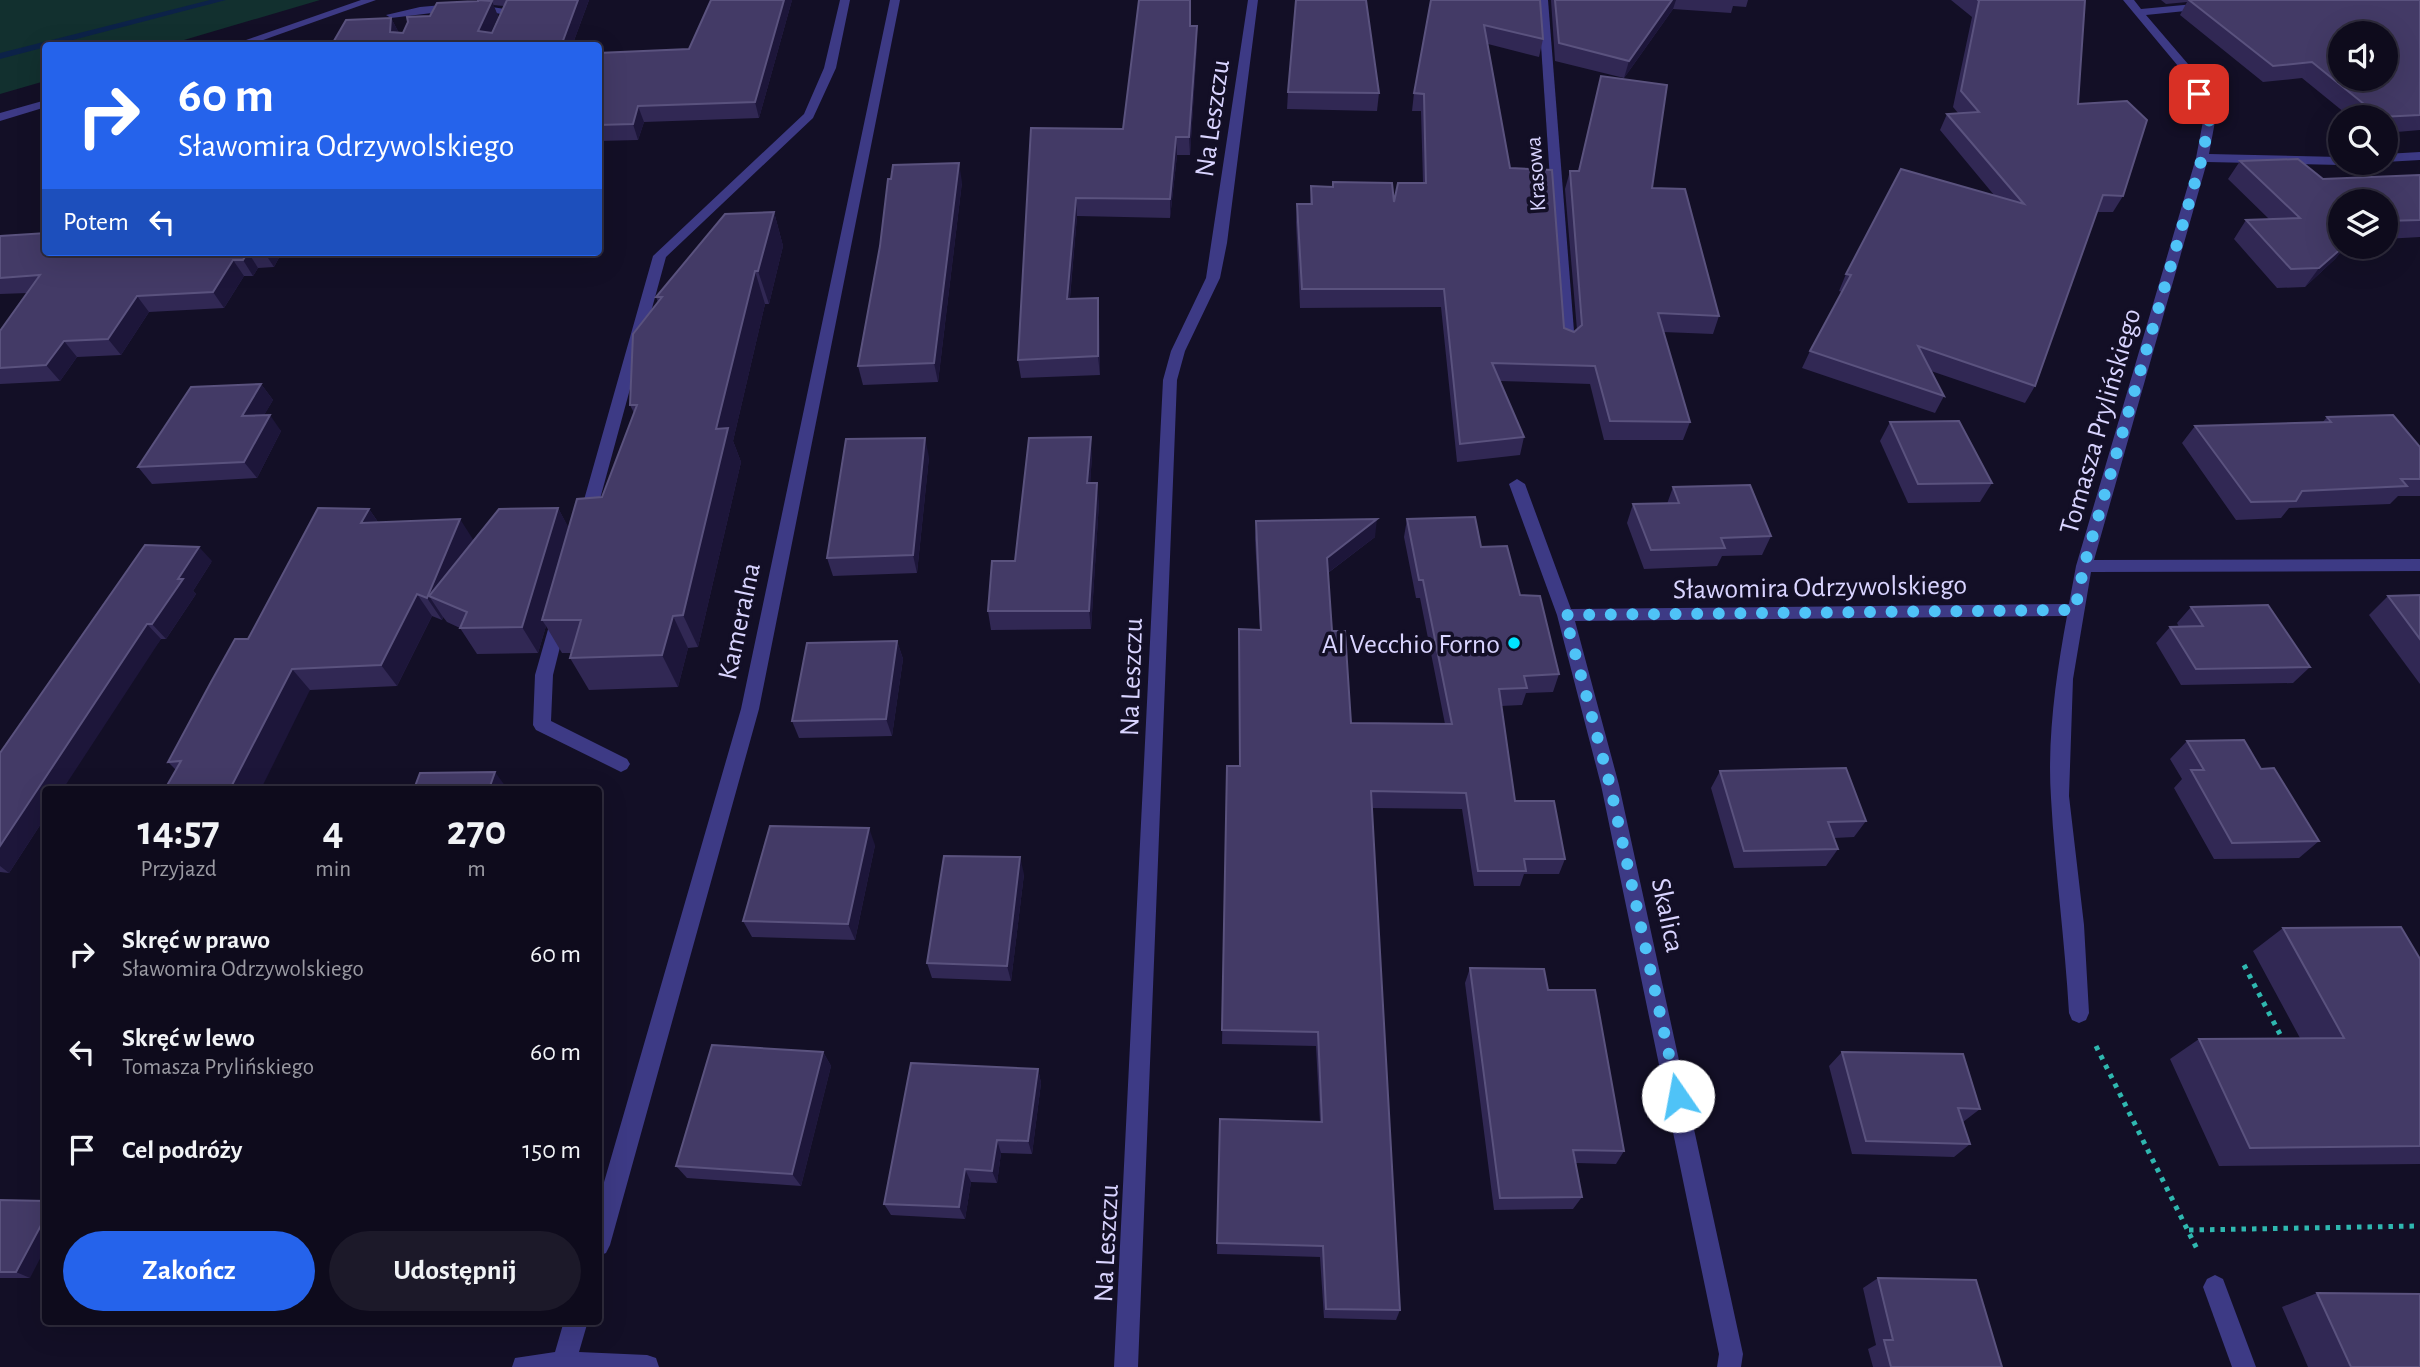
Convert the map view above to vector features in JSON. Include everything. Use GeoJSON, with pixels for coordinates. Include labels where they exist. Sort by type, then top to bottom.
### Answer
{"type":"FeatureCollection","features":[{"type":"Feature","properties":{"kind":"street"},"geometry":{"type":"LineString","coordinates":[[246,42],[370,0],[402,22]]}},
{"type":"Feature","properties":{"kind":"street"},"geometry":{"type":"LineString","coordinates":[[580,542],[660,256],[722,201],[808,116],[830,68],[845,0]]}},
{"type":"Feature","properties":{"kind":"street","name":"Kameralna"},"geometry":{"type":"LineString","coordinates":[[602,1231],[750,709],[895,0]]}},
{"type":"Feature","properties":{"kind":"street","name":"Na Leszczu"},"geometry":{"type":"LineString","coordinates":[[1126,1367],[1170,380],[1178,351],[1213,278],[1253,0]]}},
{"type":"Feature","properties":{"kind":"street","name":"Krasowa"},"geometry":{"type":"LineString","coordinates":[[1543,0],[1568,344]]}},
{"type":"Feature","properties":{"kind":"street"},"geometry":{"type":"LineString","coordinates":[[391,15],[478,3],[496,7],[508,12],[494,42]]}},
{"type":"Feature","properties":{"kind":"street"},"geometry":{"type":"LineString","coordinates":[[2134,6],[2218,5]]}},
{"type":"Feature","properties":{"kind":"street","name":"Tomasza Prylińskiego"},"geometry":{"type":"LineString","coordinates":[[2079,1013],[2074,925],[2060,796],[2064,678],[2084,566],[2202,158],[2210,116],[2188,71],[2134,6]]}},
{"type":"Feature","properties":{"kind":"street"},"geometry":{"type":"LineString","coordinates":[[0,117],[42,104]]}},
{"type":"Feature","properties":{"kind":"street"},"geometry":{"type":"LineString","coordinates":[[2398,157],[2420,156]]}},
{"type":"Feature","properties":{"kind":"street"},"geometry":{"type":"LineString","coordinates":[[2202,158],[2328,160]]}},
{"type":"Feature","properties":{"kind":"street","name":"Skalica"},"geometry":{"type":"LineString","coordinates":[[1517,484],[1565,615],[1610,785],[1708,1238],[1731,1354],[1729,1367]]}},
{"type":"Feature","properties":{"kind":"street"},"geometry":{"type":"LineString","coordinates":[[2084,566],[2420,565]]}},
{"type":"Feature","properties":{"kind":"street"},"geometry":{"type":"LineString","coordinates":[[562,609],[544,675],[542,725],[621,764]]}},
{"type":"Feature","properties":{"kind":"street","name":"Sławomira Odrzywolskiego"},"geometry":{"type":"LineString","coordinates":[[1565,615],[2075,610]]}},
{"type":"Feature","properties":{"kind":"street"},"geometry":{"type":"LineString","coordinates":[[2215,1287],[2244,1367]]}},
{"type":"Feature","properties":{"kind":"street"},"geometry":{"type":"LineString","coordinates":[[564,1363],[575,1325]]}},
{"type":"Feature","properties":{"kind":"street"},"geometry":{"type":"LineString","coordinates":[[524,1367],[564,1363],[647,1367]]}},
{"type":"Feature","properties":{"kind":"path"},"geometry":{"type":"LineString","coordinates":[[2244,965],[2287,1047]]}},
{"type":"Feature","properties":{"kind":"path"},"geometry":{"type":"LineString","coordinates":[[2079,1013],[2215,1287]]}},
{"type":"Feature","properties":{"kind":"path"},"geometry":{"type":"LineString","coordinates":[[2189,1230],[2420,1226]]}},
{"type":"Feature","properties":{"kind":"green space"},"geometry":{"type":"Polygon","coordinates":[[[0,0],[320,0],[177,42],[42,42],[42,82],[0,94],[0,0]]]}},
{"type":"Feature","properties":{"kind":"building"},"geometry":{"type":"Polygon","coordinates":[[[507,0],[578,0],[562,42],[333,42],[346,20],[391,18],[390,32],[403,33],[408,22],[407,17],[430,16],[437,3],[492,1],[478,31],[492,33],[507,0]]]}},
{"type":"Feature","properties":{"kind":"building"},"geometry":{"type":"Polygon","coordinates":[[[711,0],[784,0],[755,102],[638,106],[633,124],[602,125],[602,53],[689,49],[711,0]]]}},
{"type":"Feature","properties":{"kind":"building"},"geometry":{"type":"Polygon","coordinates":[[[1139,0],[1190,0],[1190,26],[1197,26],[1189,137],[1176,137],[1170,199],[1076,198],[1067,299],[1098,298],[1098,356],[1018,360],[1031,128],[1123,129],[1139,0]]]}},
{"type":"Feature","properties":{"kind":"building"},"geometry":{"type":"Polygon","coordinates":[[[1296,0],[1366,0],[1379,93],[1288,92],[1296,0]]]}},
{"type":"Feature","properties":{"kind":"building"},"geometry":{"type":"Polygon","coordinates":[[[1431,0],[1540,0],[1543,39],[1484,25],[1510,168],[1552,170],[1564,328],[1574,332],[1582,325],[1570,171],[1579,171],[1601,76],[1667,85],[1652,188],[1685,189],[1719,316],[1658,313],[1690,422],[1610,421],[1595,366],[1492,363],[1524,437],[1460,444],[1444,289],[1302,289],[1297,204],[1312,204],[1311,186],[1333,187],[1333,182],[1392,183],[1394,202],[1398,183],[1426,183],[1424,94],[1414,93],[1431,0]]]}},
{"type":"Feature","properties":{"kind":"building"},"geometry":{"type":"Polygon","coordinates":[[[1555,0],[1672,0],[1629,61],[1559,43],[1555,0]]]}},
{"type":"Feature","properties":{"kind":"building"},"geometry":{"type":"Polygon","coordinates":[[[1978,0],[2085,0],[2078,104],[2127,101],[2147,120],[2123,196],[2103,195],[2035,386],[1918,346],[1944,396],[1810,351],[1851,275],[1846,274],[1901,169],[2024,204],[1947,114],[1979,112],[1961,91],[1978,0]]]}},
{"type":"Feature","properties":{"kind":"building"},"geometry":{"type":"Polygon","coordinates":[[[2189,0],[2420,0],[2420,115],[2398,116],[2398,105],[2365,105],[2348,91],[2398,91],[2398,21],[2328,21],[2328,75],[2312,62],[2273,66],[2189,0]]]}},
{"type":"Feature","properties":{"kind":"building"},"geometry":{"type":"Polygon","coordinates":[[[2298,159],[2323,179],[2420,175],[2420,220],[2398,221],[2398,189],[2328,189],[2329,259],[2319,268],[2291,269],[2246,220],[2300,218],[2240,161],[2298,159]]]}},
{"type":"Feature","properties":{"kind":"building"},"geometry":{"type":"Polygon","coordinates":[[[959,163],[934,363],[858,366],[880,246],[888,179],[891,179],[893,165],[959,163]]]}},
{"type":"Feature","properties":{"kind":"building"},"geometry":{"type":"Polygon","coordinates":[[[774,212],[758,271],[755,271],[716,429],[728,428],[683,615],[673,616],[662,655],[570,658],[581,620],[542,620],[577,499],[602,497],[637,405],[630,405],[633,334],[662,297],[656,297],[725,214],[774,212]]]}},
{"type":"Feature","properties":{"kind":"building"},"geometry":{"type":"Polygon","coordinates":[[[42,233],[42,256],[246,256],[243,260],[233,260],[213,292],[137,296],[108,339],[64,341],[46,365],[0,368],[0,331],[40,275],[0,278],[0,236],[42,233]]]}},
{"type":"Feature","properties":{"kind":"building"},"geometry":{"type":"Polygon","coordinates":[[[261,384],[242,416],[270,415],[244,462],[138,467],[191,387],[261,384]]]}},
{"type":"Feature","properties":{"kind":"building"},"geometry":{"type":"Polygon","coordinates":[[[2393,415],[2420,447],[2420,479],[2401,479],[2407,486],[2302,491],[2296,501],[2251,502],[2195,426],[2331,422],[2327,417],[2393,415]]]}},
{"type":"Feature","properties":{"kind":"building"},"geometry":{"type":"Polygon","coordinates":[[[1959,421],[1992,483],[1918,484],[1890,422],[1959,421]]]}},
{"type":"Feature","properties":{"kind":"building"},"geometry":{"type":"Polygon","coordinates":[[[1091,437],[1087,483],[1097,483],[1089,611],[988,611],[992,561],[1015,561],[1029,438],[1091,437]]]}},
{"type":"Feature","properties":{"kind":"building"},"geometry":{"type":"Polygon","coordinates":[[[925,438],[913,555],[827,558],[846,439],[925,438]]]}},
{"type":"Feature","properties":{"kind":"building"},"geometry":{"type":"Polygon","coordinates":[[[1750,485],[1771,536],[1721,538],[1725,548],[1651,550],[1633,504],[1679,503],[1673,487],[1750,485]]]}},
{"type":"Feature","properties":{"kind":"building"},"geometry":{"type":"Polygon","coordinates":[[[318,508],[369,509],[361,523],[460,519],[427,598],[417,594],[381,665],[292,669],[232,786],[167,786],[181,761],[168,762],[211,682],[235,639],[248,639],[318,508]]]}},
{"type":"Feature","properties":{"kind":"building"},"geometry":{"type":"Polygon","coordinates":[[[558,508],[522,627],[460,628],[467,612],[429,596],[499,509],[558,508]]]}},
{"type":"Feature","properties":{"kind":"building"},"geometry":{"type":"Polygon","coordinates":[[[1475,517],[1481,547],[1507,546],[1520,595],[1540,596],[1559,674],[1524,676],[1527,688],[1499,689],[1515,801],[1554,801],[1565,859],[1524,859],[1526,871],[1478,871],[1466,793],[1371,791],[1400,1310],[1326,1309],[1323,1246],[1217,1243],[1220,1119],[1322,1122],[1318,1032],[1222,1030],[1227,766],[1240,766],[1239,629],[1261,630],[1256,521],[1377,519],[1327,558],[1332,631],[1345,631],[1351,723],[1452,724],[1423,580],[1419,580],[1407,519],[1475,517]]]}},
{"type":"Feature","properties":{"kind":"building"},"geometry":{"type":"Polygon","coordinates":[[[145,545],[199,547],[178,579],[183,579],[152,624],[147,624],[0,846],[0,753],[145,545]]]}},
{"type":"Feature","properties":{"kind":"building"},"geometry":{"type":"Polygon","coordinates":[[[2420,595],[2420,639],[2388,596],[2420,595]]]}},
{"type":"Feature","properties":{"kind":"building"},"geometry":{"type":"Polygon","coordinates":[[[2268,605],[2310,667],[2196,669],[2170,627],[2203,626],[2191,607],[2268,605]]]}},
{"type":"Feature","properties":{"kind":"building"},"geometry":{"type":"Polygon","coordinates":[[[897,641],[886,719],[792,721],[807,643],[897,641]]]}},
{"type":"Feature","properties":{"kind":"building"},"geometry":{"type":"Polygon","coordinates":[[[2244,740],[2261,769],[2274,768],[2319,841],[2232,843],[2191,770],[2204,770],[2187,741],[2244,740]]]}},
{"type":"Feature","properties":{"kind":"building"},"geometry":{"type":"Polygon","coordinates":[[[1846,768],[1866,821],[1828,822],[1838,849],[1744,851],[1720,771],[1846,768]]]}},
{"type":"Feature","properties":{"kind":"building"},"geometry":{"type":"Polygon","coordinates":[[[495,772],[490,786],[415,786],[420,773],[495,772]]]}},
{"type":"Feature","properties":{"kind":"building"},"geometry":{"type":"Polygon","coordinates":[[[770,826],[869,828],[848,924],[743,921],[770,826]]]}},
{"type":"Feature","properties":{"kind":"building"},"geometry":{"type":"Polygon","coordinates":[[[944,856],[1020,857],[1007,966],[927,963],[944,856]]]}},
{"type":"Feature","properties":{"kind":"building"},"geometry":{"type":"Polygon","coordinates":[[[2401,927],[2420,959],[2420,1146],[2250,1148],[2199,1039],[2344,1038],[2283,928],[2401,927]]]}},
{"type":"Feature","properties":{"kind":"building"},"geometry":{"type":"Polygon","coordinates":[[[1470,968],[1544,969],[1548,990],[1595,990],[1624,1151],[1573,1150],[1582,1197],[1500,1198],[1470,968]]]}},
{"type":"Feature","properties":{"kind":"building"},"geometry":{"type":"Polygon","coordinates":[[[712,1045],[823,1052],[792,1174],[676,1166],[712,1045]]]}},
{"type":"Feature","properties":{"kind":"building"},"geometry":{"type":"Polygon","coordinates":[[[1842,1052],[1963,1054],[1980,1109],[1958,1108],[1970,1144],[1866,1141],[1842,1052]]]}},
{"type":"Feature","properties":{"kind":"building"},"geometry":{"type":"Polygon","coordinates":[[[911,1063],[1038,1069],[1028,1141],[997,1140],[992,1171],[965,1169],[959,1207],[884,1204],[911,1063]]]}},
{"type":"Feature","properties":{"kind":"building"},"geometry":{"type":"Polygon","coordinates":[[[0,1200],[42,1201],[42,1223],[16,1272],[0,1272],[0,1200]]]}},
{"type":"Feature","properties":{"kind":"building"},"geometry":{"type":"Polygon","coordinates":[[[1878,1278],[1976,1280],[2002,1367],[1891,1367],[1884,1340],[1893,1340],[1878,1278]]]}},
{"type":"Feature","properties":{"kind":"building"},"geometry":{"type":"Polygon","coordinates":[[[2317,1293],[2420,1294],[2420,1367],[2351,1367],[2317,1293]]]}},
{"type":"Feature","properties":{"kind":"waterway"},"geometry":{"type":"LineString","coordinates":[[55,42],[221,0]]}},
{"type":"Feature","properties":{"kind":"waterway"},"geometry":{"type":"LineString","coordinates":[[0,56],[42,45]]}},
{"type":"Feature","properties":{"kind":"place","name":"Al Vecchio Forno"},"geometry":{"type":"Point","coordinates":[1514,643]}},
{"type":"Feature","properties":{"kind":"route"},"geometry":{"type":"LineString","coordinates":[[1678,1096],[1610,785],[1565,615],[2075,610],[2084,566],[2202,158],[2210,116],[2199,94]]}}]}
